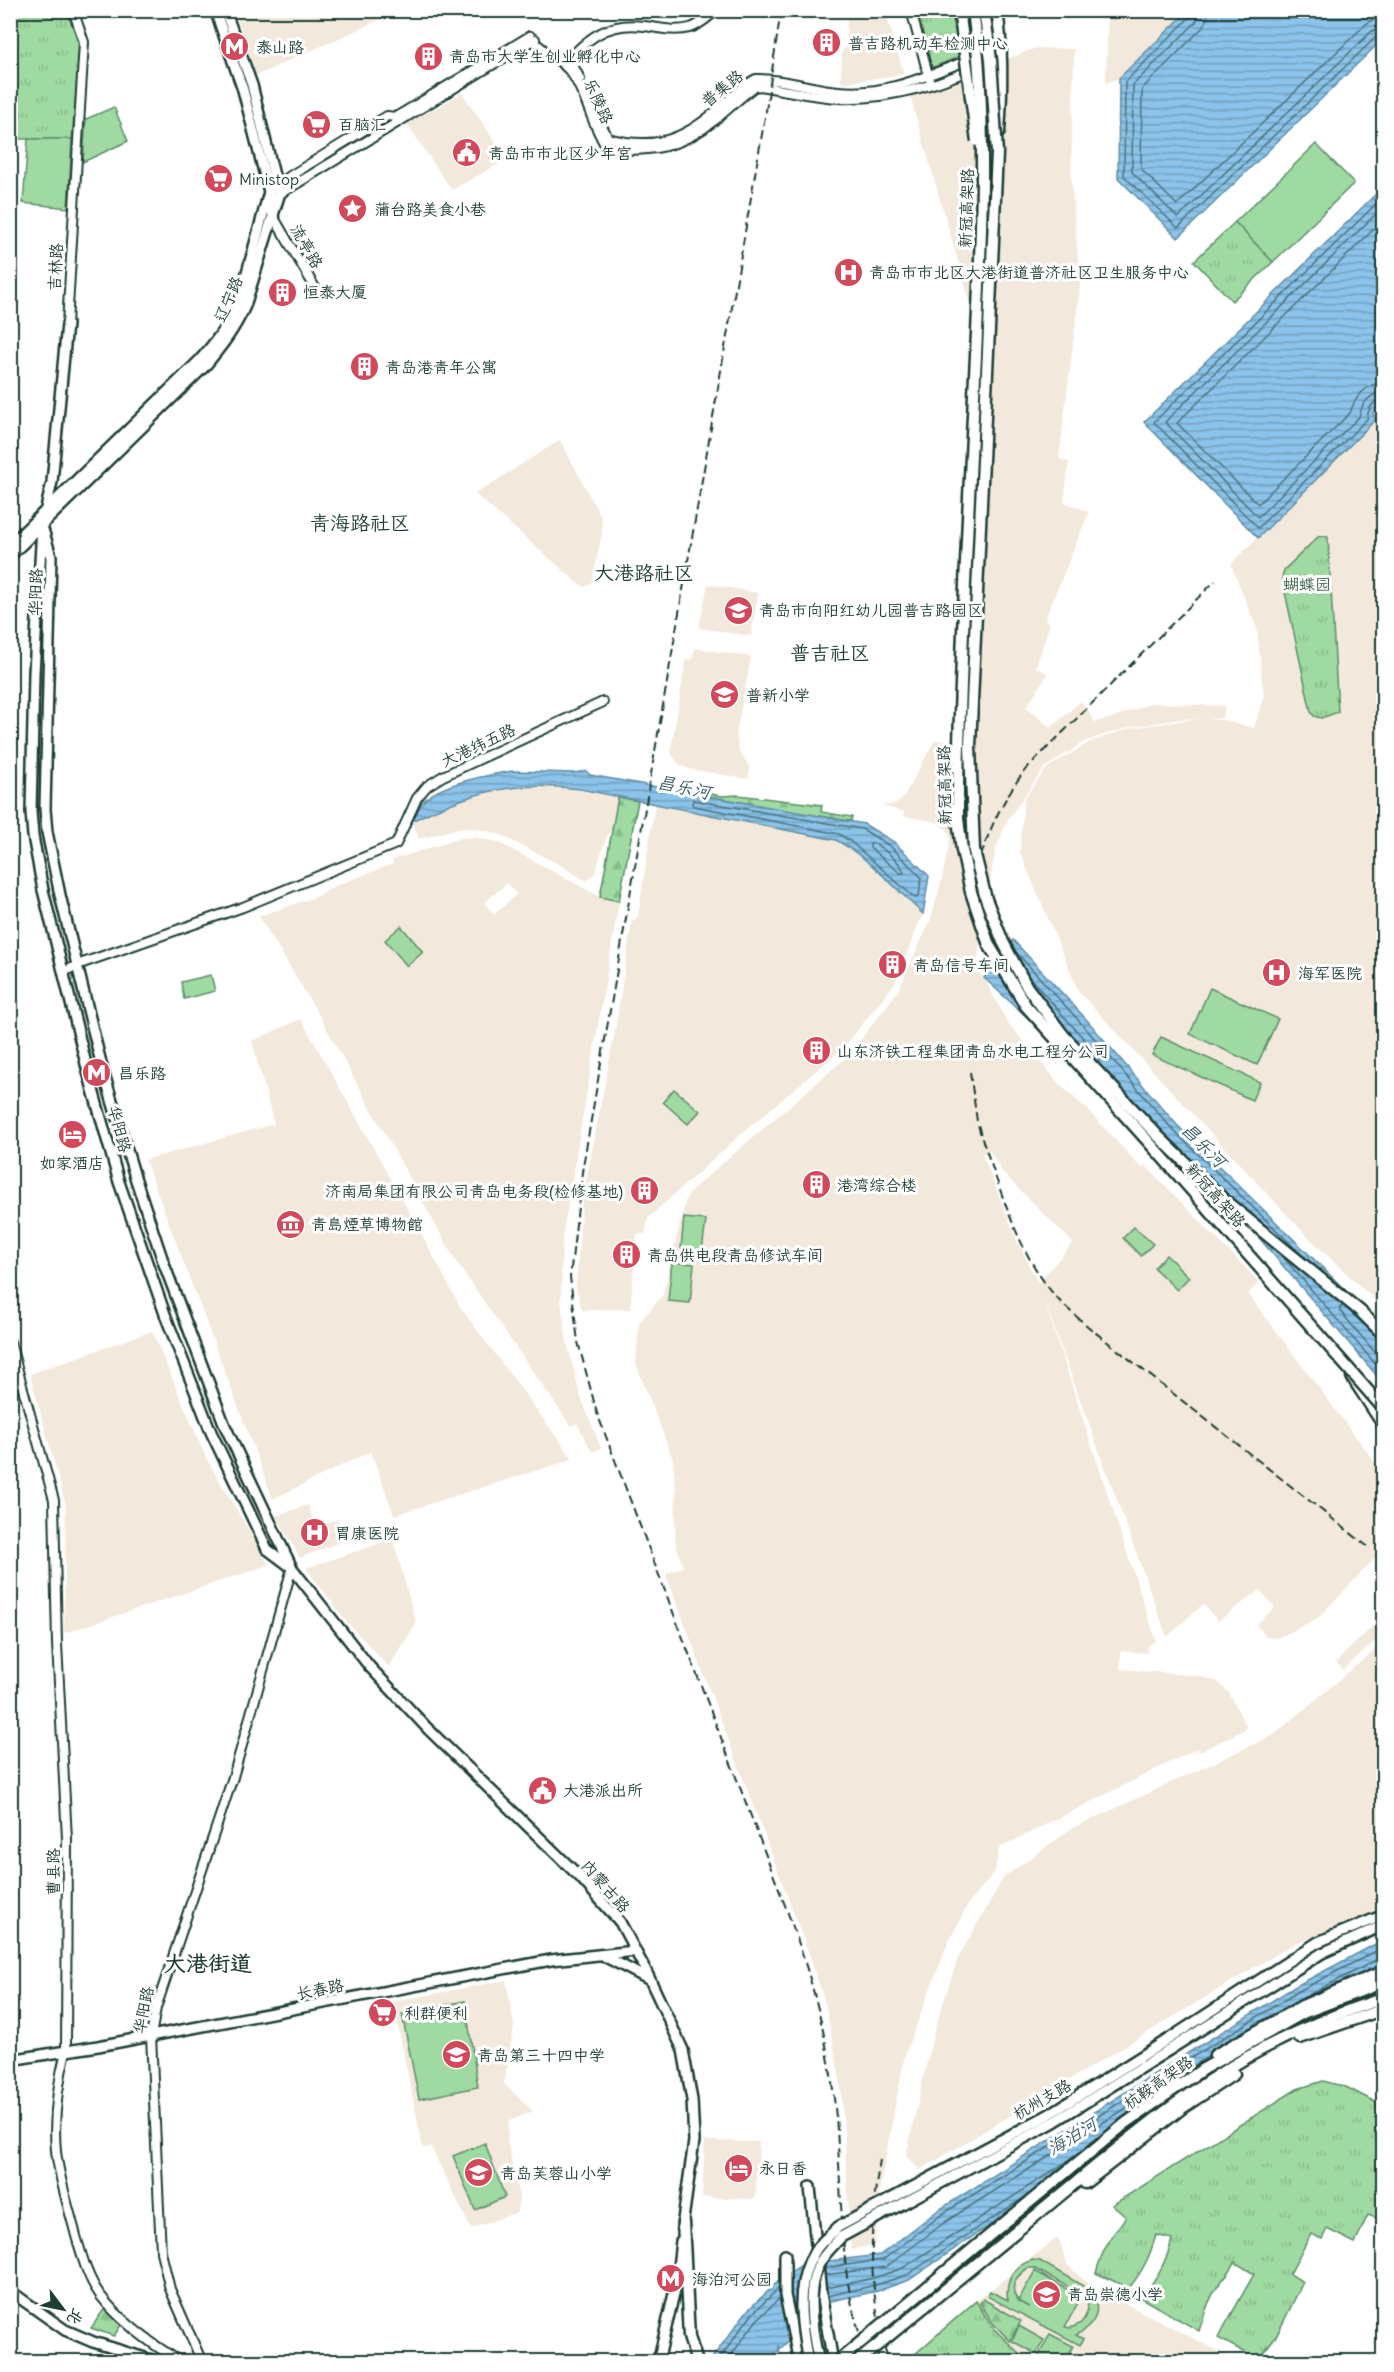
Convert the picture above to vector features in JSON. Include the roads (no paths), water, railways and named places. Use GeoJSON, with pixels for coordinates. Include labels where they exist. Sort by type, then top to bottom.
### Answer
{"type":"FeatureCollection","features":[{"type":"Feature","properties":{"kind":"highway"},"geometry":{"type":"LineString","coordinates":[[959,10],[963,52],[982,170]]}},
{"type":"Feature","properties":{"kind":"highway","name":"新冠高架路"},"geometry":{"type":"LineString","coordinates":[[973,10],[982,99],[982,170],[964,578],[958,785],[958,819],[971,892],[989,945],[1026,1006],[1164,1159],[1383,1409]]}},
{"type":"Feature","properties":{"kind":"highway","name":"新冠高架路"},"geometry":{"type":"LineString","coordinates":[[984,10],[991,60],[997,153],[970,746],[974,851],[986,899],[1003,942],[1027,987],[1064,1036],[1158,1136],[1223,1199],[1360,1311],[1383,1335]]}},
{"type":"Feature","properties":{"kind":"highway"},"geometry":{"type":"LineString","coordinates":[[995,10],[1001,36],[1002,92],[997,153]]}},
{"type":"Feature","properties":{"kind":"highway"},"geometry":{"type":"LineString","coordinates":[[1360,1311],[1383,1329]]}},
{"type":"Feature","properties":{"kind":"highway"},"geometry":{"type":"LineString","coordinates":[[1340,1359],[1383,1426]]}},
{"type":"Feature","properties":{"kind":"highway"},"geometry":{"type":"LineString","coordinates":[[1113,2134],[1160,2093],[1220,2051],[1302,2006],[1383,1971]]}},
{"type":"Feature","properties":{"kind":"highway","name":"杭鞍高架路"},"geometry":{"type":"LineString","coordinates":[[835,2361],[1113,2134],[1203,2069],[1305,2012],[1383,1982]]}},
{"type":"Feature","properties":{"kind":"highway","name":"杭鞍高架路"},"geometry":{"type":"LineString","coordinates":[[857,2361],[1133,2135],[1211,2080],[1270,2045],[1316,2023],[1383,1998]]}},
{"type":"Feature","properties":{"kind":"highway"},"geometry":{"type":"LineString","coordinates":[[1018,2230],[1113,2164],[1182,2108],[1247,2066],[1309,2033],[1383,2009]]}},
{"type":"Feature","properties":{"kind":"highway"},"geometry":{"type":"LineString","coordinates":[[683,2222],[689,2337],[697,2361]]}},
{"type":"Feature","properties":{"kind":"main road"},"geometry":{"type":"LineString","coordinates":[[215,10],[243,90],[273,194]]}},
{"type":"Feature","properties":{"kind":"main road","name":"辽宁路"},"geometry":{"type":"LineString","coordinates":[[10,556],[205,366],[222,346],[245,306],[273,216],[273,194],[252,86],[225,10]]}},
{"type":"Feature","properties":{"kind":"main road"},"geometry":{"type":"LineString","coordinates":[[967,10],[972,70]]}},
{"type":"Feature","properties":{"kind":"main road"},"geometry":{"type":"LineString","coordinates":[[995,10],[999,55]]}},
{"type":"Feature","properties":{"kind":"main road","name":"辽宁路"},"geometry":{"type":"LineString","coordinates":[[10,545],[199,361],[217,340],[232,318],[239,302],[273,194]]}},
{"type":"Feature","properties":{"kind":"main road","name":"吉林路"},"geometry":{"type":"LineString","coordinates":[[42,526],[47,509],[67,324]]}},
{"type":"Feature","properties":{"kind":"main road","name":"华阳路"},"geometry":{"type":"LineString","coordinates":[[42,526],[51,556],[45,809],[47,832],[60,895],[105,1078],[164,1264],[225,1426],[292,1568]]}},
{"type":"Feature","properties":{"kind":"main road","name":"华阳路"},"geometry":{"type":"LineString","coordinates":[[42,526],[34,673],[31,812],[43,890],[119,1182],[183,1361],[211,1432],[267,1549],[292,1568]]}},
{"type":"Feature","properties":{"kind":"main road","name":"内蒙古路"},"geometry":{"type":"LineString","coordinates":[[292,1568],[369,1666],[428,1729],[589,1886],[620,1922],[683,2050],[692,2100],[694,2141],[675,2285],[660,2361]]}},
{"type":"Feature","properties":{"kind":"main road","name":"杭州支路"},"geometry":{"type":"LineString","coordinates":[[819,2361],[811,2292],[821,2260],[841,2237],[1054,2122],[1318,1942],[1383,1915]]}},
{"type":"Feature","properties":{"kind":"main road","name":"杭州支路"},"geometry":{"type":"LineString","coordinates":[[808,2361],[800,2321],[802,2282],[815,2250],[838,2227],[1048,2115],[1322,1953],[1383,1925]]}},
{"type":"Feature","properties":{"kind":"main road","name":"长春路"},"geometry":{"type":"LineString","coordinates":[[10,2060],[152,2036],[551,1960],[635,1951]]}},
{"type":"Feature","properties":{"kind":"main road"},"geometry":{"type":"LineString","coordinates":[[602,1955],[650,1980]]}},
{"type":"Feature","properties":{"kind":"main road"},"geometry":{"type":"LineString","coordinates":[[810,2187],[821,2294],[835,2361]]}},
{"type":"Feature","properties":{"kind":"main road"},"geometry":{"type":"LineString","coordinates":[[785,2255],[785,2295],[799,2361]]}},
{"type":"Feature","properties":{"kind":"main road"},"geometry":{"type":"LineString","coordinates":[[10,2291],[65,2330],[93,2342],[158,2361]]}},
{"type":"Feature","properties":{"kind":"street","name":"吉林路"},"geometry":{"type":"LineString","coordinates":[[67,324],[84,42],[73,10]]}},
{"type":"Feature","properties":{"kind":"street"},"geometry":{"type":"LineString","coordinates":[[567,65],[594,35],[603,31],[624,25],[668,31],[692,28],[717,10]]}},
{"type":"Feature","properties":{"kind":"street"},"geometry":{"type":"LineString","coordinates":[[910,10],[930,79],[971,59],[999,55]]}},
{"type":"Feature","properties":{"kind":"street"},"geometry":{"type":"LineString","coordinates":[[567,65],[603,31]]}},
{"type":"Feature","properties":{"kind":"street"},"geometry":{"type":"LineString","coordinates":[[273,194],[532,39]]}},
{"type":"Feature","properties":{"kind":"street","name":"乐陵路"},"geometry":{"type":"LineString","coordinates":[[532,39],[578,74],[608,138]]}},
{"type":"Feature","properties":{"kind":"street","name":"乐陵路"},"geometry":{"type":"LineString","coordinates":[[532,39],[557,52],[567,65],[581,91],[596,131],[607,148]]}},
{"type":"Feature","properties":{"kind":"street"},"geometry":{"type":"LineString","coordinates":[[557,52],[564,54],[579,50]]}},
{"type":"Feature","properties":{"kind":"street","name":"普集路"},"geometry":{"type":"LineString","coordinates":[[608,138],[635,144],[661,142],[695,127],[756,79],[772,79],[839,91],[864,91],[972,70],[999,55]]}},
{"type":"Feature","properties":{"kind":"street","name":"普集路"},"geometry":{"type":"LineString","coordinates":[[607,148],[646,151],[679,142],[708,126],[754,87],[761,86],[837,98],[867,97],[907,91],[930,79]]}},
{"type":"Feature","properties":{"kind":"street","name":"流亭路"},"geometry":{"type":"LineString","coordinates":[[273,216],[317,291]]}},
{"type":"Feature","properties":{"kind":"street","name":"大港纬五路"},"geometry":{"type":"LineString","coordinates":[[77,964],[243,908],[396,844],[417,798],[427,786],[443,776],[603,702]]}},
{"type":"Feature","properties":{"kind":"street"},"geometry":{"type":"LineString","coordinates":[[63,967],[77,964]]}},
{"type":"Feature","properties":{"kind":"street","name":"曹县路"},"geometry":{"type":"LineString","coordinates":[[10,1342],[54,1500],[57,1644],[67,1839],[66,2051],[59,2079],[56,2152],[85,2265],[100,2294],[113,2309],[142,2334],[181,2361]]}},
{"type":"Feature","properties":{"kind":"street","name":"华阳路"},"geometry":{"type":"LineString","coordinates":[[202,2361],[170,2289],[163,2262],[152,2036],[156,2008],[233,1777],[292,1568]]}},
{"type":"Feature","properties":{"kind":"water"},"geometry":{"type":"Polygon","coordinates":[[[1188,11],[1383,11],[1384,38],[1178,238],[1118,178],[1119,78],[1188,11]]]}},
{"type":"Feature","properties":{"kind":"water"},"geometry":{"type":"Polygon","coordinates":[[[1383,187],[1383,403],[1373,413],[1376,419],[1258,538],[1144,422],[1383,187]]]}},
{"type":"Feature","properties":{"kind":"water"},"geometry":{"type":"Polygon","coordinates":[[[513,771],[573,773],[586,771],[590,775],[864,824],[894,842],[929,876],[923,914],[870,864],[836,840],[580,789],[534,786],[493,791],[454,802],[412,821],[424,801],[441,790],[466,781],[513,771]]]}},
{"type":"Feature","properties":{"kind":"water"},"geometry":{"type":"Polygon","coordinates":[[[1013,940],[1086,1019],[1177,1125],[1383,1327],[1383,1383],[1254,1232],[1121,1103],[984,978],[1013,940]]]}},
{"type":"Feature","properties":{"kind":"water","name":"海泊河"},"geometry":{"type":"Polygon","coordinates":[[[1383,1940],[1383,1995],[1258,2056],[981,2231],[909,2280],[878,2291],[831,2301],[767,2361],[709,2362],[747,2311],[783,2277],[803,2264],[880,2255],[937,2211],[1167,2066],[1296,1986],[1383,1940]]]}},
{"type":"Feature","properties":{"kind":"waterway"},"geometry":{"type":"LineString","coordinates":[[779,2346],[780,2362]]}},
{"type":"Feature","properties":{"kind":"railway"},"geometry":{"type":"LineString","coordinates":[[781,10],[766,111],[582,1172],[570,1277],[578,1342],[597,1413],[792,1923],[814,1994],[830,2065],[833,2090],[847,2277],[867,2362]]}},
{"type":"Feature","properties":{"kind":"railway"},"geometry":{"type":"LineString","coordinates":[[977,869],[997,816],[1026,769],[1215,581]]}},
{"type":"Feature","properties":{"kind":"railway"},"geometry":{"type":"LineString","coordinates":[[970,1072],[977,1121],[1003,1196],[1026,1253],[1053,1293],[1068,1310],[1091,1329],[1367,1546]]}},
{"type":"Feature","properties":{"kind":"railway"},"geometry":{"type":"LineString","coordinates":[[880,2160],[873,2210],[872,2261],[877,2312],[889,2362]]}},
{"type":"Feature","properties":{"kind":"railway"},"geometry":{"type":"LineString","coordinates":[[873,2335],[879,2362]]}},
{"type":"Feature","properties":{"kind":"place","name":"普吉路机动车检测中心"},"geometry":{"type":"Point","coordinates":[827,43]}},
{"type":"Feature","properties":{"kind":"place","name":"泰山路"},"geometry":{"type":"Point","coordinates":[235,47]}},
{"type":"Feature","properties":{"kind":"place","name":"青岛市大学生创业孵化中心"},"geometry":{"type":"Point","coordinates":[428,56]}},
{"type":"Feature","properties":{"kind":"place","name":"百脑汇"},"geometry":{"type":"Point","coordinates":[317,124]}},
{"type":"Feature","properties":{"kind":"place","name":"青岛市市北区少年宫"},"geometry":{"type":"Point","coordinates":[467,153]}},
{"type":"Feature","properties":{"kind":"place","name":"Ministop"},"geometry":{"type":"Point","coordinates":[218,179]}},
{"type":"Feature","properties":{"kind":"place","name":"蒲台路美食小巷"},"geometry":{"type":"Point","coordinates":[353,209]}},
{"type":"Feature","properties":{"kind":"place","name":"青岛市市北区大港街道普济社区卫生服务中心"},"geometry":{"type":"Point","coordinates":[848,272]}},
{"type":"Feature","properties":{"kind":"place","name":"恒泰大厦"},"geometry":{"type":"Point","coordinates":[282,292]}},
{"type":"Feature","properties":{"kind":"place","name":"青岛港青年公寓"},"geometry":{"type":"Point","coordinates":[364,367]}},
{"type":"Feature","properties":{"kind":"place","name":"青岛市向阳红幼儿园普吉路园区"},"geometry":{"type":"Point","coordinates":[738,610]}},
{"type":"Feature","properties":{"kind":"place","name":"普新小学"},"geometry":{"type":"Point","coordinates":[725,695]}},
{"type":"Feature","properties":{"kind":"place","name":"青岛信号车间"},"geometry":{"type":"Point","coordinates":[892,965]}},
{"type":"Feature","properties":{"kind":"place","name":"海军医院"},"geometry":{"type":"Point","coordinates":[1277,973]}},
{"type":"Feature","properties":{"kind":"place","name":"山东济铁工程集团青岛水电工程分公司"},"geometry":{"type":"Point","coordinates":[816,1051]}},
{"type":"Feature","properties":{"kind":"place","name":"昌乐路"},"geometry":{"type":"Point","coordinates":[97,1073]}},
{"type":"Feature","properties":{"kind":"place","name":"如家酒店"},"geometry":{"type":"Point","coordinates":[72,1135]}},
{"type":"Feature","properties":{"kind":"place","name":"港湾综合楼"},"geometry":{"type":"Point","coordinates":[816,1185]}},
{"type":"Feature","properties":{"kind":"place","name":"济南局集团有限公司青岛电务段(检修基地)"},"geometry":{"type":"Point","coordinates":[644,1191]}},
{"type":"Feature","properties":{"kind":"place","name":"青島煙草博物館"},"geometry":{"type":"Point","coordinates":[290,1224]}},
{"type":"Feature","properties":{"kind":"place","name":"青岛供电段青岛修试车间"},"geometry":{"type":"Point","coordinates":[626,1255]}},
{"type":"Feature","properties":{"kind":"place","name":"胃康医院"},"geometry":{"type":"Point","coordinates":[314,1533]}},
{"type":"Feature","properties":{"kind":"place","name":"大港派出所"},"geometry":{"type":"Point","coordinates":[542,1790]}},
{"type":"Feature","properties":{"kind":"place","name":"利群便利"},"geometry":{"type":"Point","coordinates":[383,2013]}},
{"type":"Feature","properties":{"kind":"place","name":"青岛第三十四中学"},"geometry":{"type":"Point","coordinates":[456,2055]}},
{"type":"Feature","properties":{"kind":"place","name":"永日香"},"geometry":{"type":"Point","coordinates":[738,2168]}},
{"type":"Feature","properties":{"kind":"place","name":"青岛芙蓉山小学"},"geometry":{"type":"Point","coordinates":[479,2173]}},
{"type":"Feature","properties":{"kind":"place","name":"海泊河公园"},"geometry":{"type":"Point","coordinates":[671,2279]}},
{"type":"Feature","properties":{"kind":"place","name":"青岛崇德小学"},"geometry":{"type":"Point","coordinates":[1046,2294]}},
{"type":"Feature","properties":{"kind":"district","name":"青海路社区"},"geometry":{"type":"Point","coordinates":[360,522]}},
{"type":"Feature","properties":{"kind":"district","name":"大港路社区"},"geometry":{"type":"Point","coordinates":[644,572]}},
{"type":"Feature","properties":{"kind":"district","name":"普吉社区"},"geometry":{"type":"Point","coordinates":[830,652]}},
{"type":"Feature","properties":{"kind":"district","name":"大港街道"},"geometry":{"type":"Point","coordinates":[208,1963]}},
{"type":"Feature","properties":{"kind":"park label","name":"蝴蝶园"},"geometry":{"type":"Point","coordinates":[1307,584]}},
{"type":"Feature","properties":{"kind":"water label","name":"昌乐河"},"geometry":{"type":"Point","coordinates":[684,787]}},
{"type":"Feature","properties":{"kind":"water label","name":"昌乐河"},"geometry":{"type":"Point","coordinates":[1204,1145]}}]}
